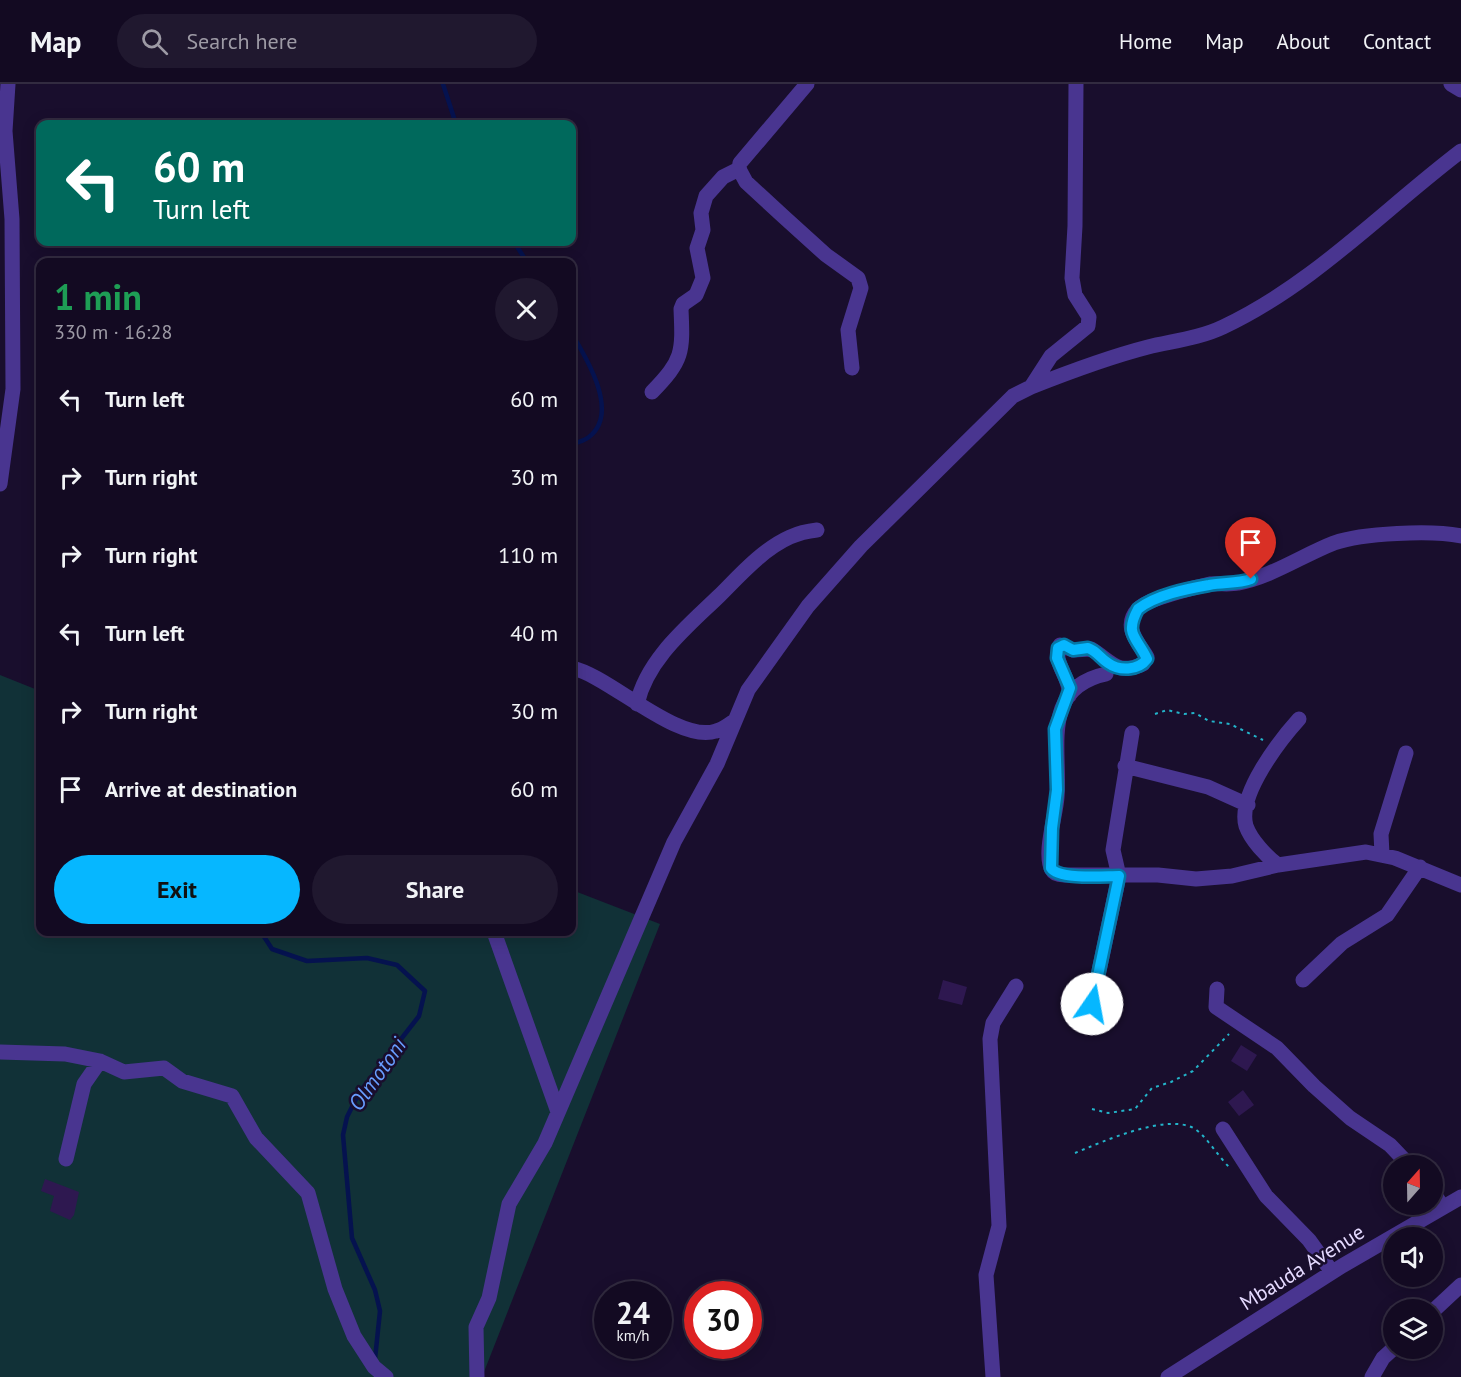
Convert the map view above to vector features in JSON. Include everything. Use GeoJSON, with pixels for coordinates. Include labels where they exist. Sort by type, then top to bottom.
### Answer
{"type":"FeatureCollection","features":[{"type":"Feature","properties":{"kind":"street"},"geometry":{"type":"LineString","coordinates":[[0,484],[14,389],[12,210],[5,131],[8,84]]}},
{"type":"Feature","properties":{"kind":"street"},"geometry":{"type":"LineString","coordinates":[[807,84],[740,163],[739,169],[746,182],[784,217],[826,255],[858,278],[861,288],[848,330],[852,368]]}},
{"type":"Feature","properties":{"kind":"street"},"geometry":{"type":"LineString","coordinates":[[1032,387],[1051,356],[1088,326],[1089,317],[1075,295],[1072,278],[1075,226],[1076,84]]}},
{"type":"Feature","properties":{"kind":"street"},"geometry":{"type":"LineString","coordinates":[[1451,84],[1461,90]]}},
{"type":"Feature","properties":{"kind":"street"},"geometry":{"type":"LineString","coordinates":[[477,1377],[476,1327],[489,1298],[509,1204],[534,1163],[558,1112],[674,842],[717,764],[733,722],[759,671],[808,606],[861,546],[940,465],[1013,396],[1032,387],[1136,351],[1220,328],[1239,319],[1282,295],[1319,269],[1461,151]]}},
{"type":"Feature","properties":{"kind":"street"},"geometry":{"type":"LineString","coordinates":[[652,392],[670,373],[681,355],[681,309],[683,304],[696,295],[703,278],[698,248],[703,230],[701,213],[705,196],[723,177],[739,169]]}},
{"type":"Feature","properties":{"kind":"street"},"geometry":{"type":"LineString","coordinates":[[637,704],[645,682],[673,641],[693,619],[770,550],[789,537],[817,530]]}},
{"type":"Feature","properties":{"kind":"street"},"geometry":{"type":"LineString","coordinates":[[1461,536],[1442,532],[1340,542],[1237,584],[1209,585],[1172,593],[1143,604],[1138,609],[1131,633],[1147,657],[1143,664],[1124,670],[1108,664],[1091,649],[1073,650],[1060,645],[1057,658],[1069,683],[1069,696],[1055,729],[1057,790],[1052,828],[1051,868],[1055,873],[1064,875],[1158,875],[1196,879],[1252,873],[1278,865],[1351,852],[1382,854],[1461,885]]}},
{"type":"Feature","properties":{"kind":"street"},"geometry":{"type":"LineString","coordinates":[[576,670],[598,678],[637,704],[678,724],[704,732],[716,732],[733,722]]}},
{"type":"Feature","properties":{"kind":"street"},"geometry":{"type":"LineString","coordinates":[[1069,696],[1092,678],[1106,674]]}},
{"type":"Feature","properties":{"kind":"street"},"geometry":{"type":"LineString","coordinates":[[1278,865],[1264,854],[1246,826],[1248,805],[1260,772],[1299,719]]}},
{"type":"Feature","properties":{"kind":"street"},"geometry":{"type":"LineString","coordinates":[[1092,1004],[1119,876],[1113,850],[1131,733]]}},
{"type":"Feature","properties":{"kind":"street"},"geometry":{"type":"LineString","coordinates":[[1382,854],[1383,827],[1406,753]]}},
{"type":"Feature","properties":{"kind":"street"},"geometry":{"type":"LineString","coordinates":[[1125,766],[1208,787],[1248,805]]}},
{"type":"Feature","properties":{"kind":"street"},"geometry":{"type":"LineString","coordinates":[[1303,980],[1342,943],[1388,915],[1420,867]]}},
{"type":"Feature","properties":{"kind":"street"},"geometry":{"type":"LineString","coordinates":[[495,936],[558,1112]]}},
{"type":"Feature","properties":{"kind":"street"},"geometry":{"type":"LineString","coordinates":[[993,1377],[986,1275],[999,1226],[990,1039],[993,1023],[1016,986]]}},
{"type":"Feature","properties":{"kind":"street"},"geometry":{"type":"LineString","coordinates":[[1217,989],[1216,1007],[1278,1048],[1314,1086],[1350,1118],[1390,1145],[1400,1155]]}},
{"type":"Feature","properties":{"kind":"street"},"geometry":{"type":"LineString","coordinates":[[0,1052],[48,1052],[100,1061],[124,1072],[164,1068],[182,1081],[232,1096],[256,1138],[308,1193],[335,1289],[354,1336],[374,1366],[386,1377]]}},
{"type":"Feature","properties":{"kind":"street"},"geometry":{"type":"LineString","coordinates":[[66,1160],[84,1084],[100,1061]]}},
{"type":"Feature","properties":{"kind":"street"},"geometry":{"type":"LineString","coordinates":[[1222,1130],[1266,1196],[1309,1240],[1332,1272]]}},
{"type":"Feature","properties":{"kind":"street","name":"Mbauda Avenue"},"geometry":{"type":"LineString","coordinates":[[1443,1207],[1461,1197]]}},
{"type":"Feature","properties":{"kind":"street","name":"Mbauda Avenue"},"geometry":{"type":"LineString","coordinates":[[1168,1377],[1332,1272],[1429,1215]]}},
{"type":"Feature","properties":{"kind":"street"},"geometry":{"type":"LineString","coordinates":[[1443,1302],[1461,1285]]}},
{"type":"Feature","properties":{"kind":"street"},"geometry":{"type":"LineString","coordinates":[[1372,1377],[1383,1358]]}},
{"type":"Feature","properties":{"kind":"path"},"geometry":{"type":"LineString","coordinates":[[1155,714],[1170,710],[1184,714],[1195,713],[1209,721],[1235,726],[1269,743],[1275,749]]}},
{"type":"Feature","properties":{"kind":"path"},"geometry":{"type":"LineString","coordinates":[[1092,1109],[1108,1113],[1135,1109],[1152,1088],[1193,1071],[1234,1030],[1247,1027]]}},
{"type":"Feature","properties":{"kind":"path"},"geometry":{"type":"LineString","coordinates":[[1075,1153],[1132,1132],[1179,1124],[1199,1132],[1231,1169]]}},
{"type":"Feature","properties":{"kind":"green space"},"geometry":{"type":"Polygon","coordinates":[[[0,675],[36,689],[36,936],[576,936],[576,892],[660,924],[482,1377],[0,1377],[0,675]]]}},
{"type":"Feature","properties":{"kind":"building"},"geometry":{"type":"Polygon","coordinates":[[[943,980],[967,987],[962,1005],[938,999],[943,980]]]}},
{"type":"Feature","properties":{"kind":"building"},"geometry":{"type":"Polygon","coordinates":[[[1241,1045],[1257,1055],[1247,1071],[1231,1061],[1241,1045]]]}},
{"type":"Feature","properties":{"kind":"building"},"geometry":{"type":"Polygon","coordinates":[[[1243,1090],[1254,1105],[1239,1116],[1228,1102],[1243,1090]]]}},
{"type":"Feature","properties":{"kind":"building"},"geometry":{"type":"Polygon","coordinates":[[[45,1179],[79,1192],[74,1215],[70,1220],[50,1211],[54,1196],[41,1191],[45,1179]]]}},
{"type":"Feature","properties":{"kind":"waterway","name":"Olmotoni"},"geometry":{"type":"LineString","coordinates":[[443,84],[455,120]]}},
{"type":"Feature","properties":{"kind":"waterway","name":"Olmotoni"},"geometry":{"type":"LineString","coordinates":[[517,246],[524,258]]}},
{"type":"Feature","properties":{"kind":"waterway","name":"Olmotoni"},"geometry":{"type":"LineString","coordinates":[[576,341],[598,386],[602,414],[598,427],[585,440],[576,443]]}},
{"type":"Feature","properties":{"kind":"waterway","name":"Olmotoni"},"geometry":{"type":"LineString","coordinates":[[264,936],[272,949],[307,961],[367,958],[397,965],[425,991],[419,1016],[359,1093],[347,1117],[343,1135],[352,1238],[375,1290],[380,1311],[375,1359]]}},
{"type":"Feature","properties":{"kind":"route"},"geometry":{"type":"LineString","coordinates":[[1092,1004],[1119,876],[1064,875],[1055,873],[1051,868],[1052,828],[1057,797],[1055,729],[1069,696],[1070,688],[1057,658],[1058,648],[1060,645],[1073,650],[1088,648],[1095,651],[1108,664],[1124,670],[1138,666],[1147,659],[1131,633],[1131,627],[1138,609],[1143,604],[1176,592],[1209,585],[1237,584],[1251,579]]}}]}
